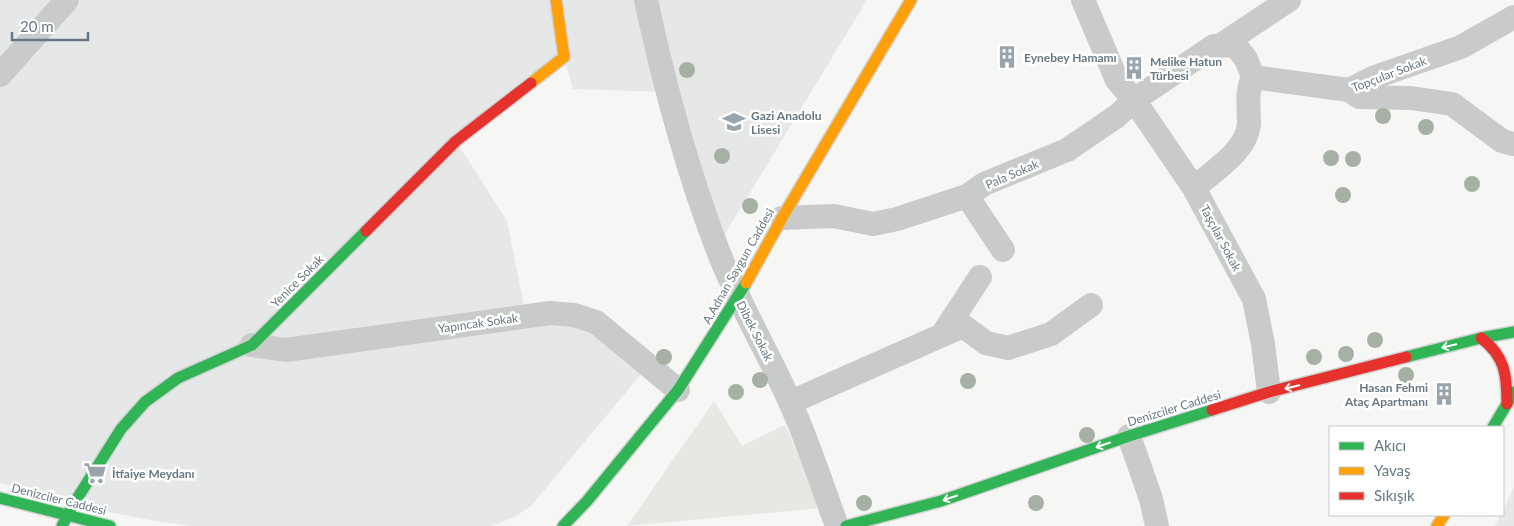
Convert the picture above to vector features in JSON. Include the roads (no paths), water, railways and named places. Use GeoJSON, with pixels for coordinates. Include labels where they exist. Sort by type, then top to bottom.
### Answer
{"type":"FeatureCollection","features":[{"type":"Feature","properties":{"kind":"main road","name":"Yenice Sokak"},"geometry":{"type":"LineString","coordinates":[[64,521],[121,429],[145,402],[178,378],[252,345],[456,141],[564,57],[556,0]]}},
{"type":"Feature","properties":{"kind":"main road","name":"A.Adnan Saygun Caddesi"},"geometry":{"type":"LineString","coordinates":[[563,526],[587,501],[678,390],[738,298],[782,218],[911,0]]}},
{"type":"Feature","properties":{"kind":"main road","name":"Denizciler Caddesi"},"geometry":{"type":"LineString","coordinates":[[846,526],[941,501],[1129,436],[1269,392],[1482,338],[1514,332]]}},
{"type":"Feature","properties":{"kind":"main road"},"geometry":{"type":"LineString","coordinates":[[1482,338],[1497,351],[1502,362],[1507,383],[1507,404]]}},
{"type":"Feature","properties":{"kind":"main road"},"geometry":{"type":"LineString","coordinates":[[1494,426],[1514,392]]}},
{"type":"Feature","properties":{"kind":"main road","name":"Denizciler Caddesi"},"geometry":{"type":"LineString","coordinates":[[0,498],[64,521],[110,526]]}},
{"type":"Feature","properties":{"kind":"street"},"geometry":{"type":"LineString","coordinates":[[0,75],[67,0]]}},
{"type":"Feature","properties":{"kind":"street","name":"Dibek Sokak"},"geometry":{"type":"LineString","coordinates":[[646,0],[663,76],[684,152],[716,247],[738,298],[791,402],[837,526]]}},
{"type":"Feature","properties":{"kind":"street","name":"Taşçılar Sokak"},"geometry":{"type":"LineString","coordinates":[[1082,0],[1117,80],[1134,100],[1194,188],[1254,300],[1263,344],[1269,392]]}},
{"type":"Feature","properties":{"kind":"street","name":"Pala Sokak"},"geometry":{"type":"LineString","coordinates":[[782,218],[834,216],[872,224],[897,220],[967,196],[984,184],[1067,150],[1117,116],[1134,100],[1283,4]]}},
{"type":"Feature","properties":{"kind":"street","name":"Topçular Sokak"},"geometry":{"type":"LineString","coordinates":[[1252,77],[1349,90],[1375,77],[1461,48],[1514,16]]}},
{"type":"Feature","properties":{"kind":"street"},"geometry":{"type":"LineString","coordinates":[[1194,188],[1230,158],[1246,138],[1249,126],[1249,85],[1252,77],[1246,59],[1235,45],[1218,46]]}},
{"type":"Feature","properties":{"kind":"street"},"geometry":{"type":"LineString","coordinates":[[1349,90],[1359,96],[1411,98],[1452,104],[1502,141],[1514,144]]}},
{"type":"Feature","properties":{"kind":"street"},"geometry":{"type":"LineString","coordinates":[[967,196],[1003,250]]}},
{"type":"Feature","properties":{"kind":"street"},"geometry":{"type":"LineString","coordinates":[[942,335],[980,277]]}},
{"type":"Feature","properties":{"kind":"street"},"geometry":{"type":"LineString","coordinates":[[791,402],[963,326],[986,343],[1008,348],[1051,334],[1091,305]]}},
{"type":"Feature","properties":{"kind":"street","name":"Yapıncak Sokak"},"geometry":{"type":"LineString","coordinates":[[252,345],[286,350],[550,313],[574,315],[596,322],[678,390]]}},
{"type":"Feature","properties":{"kind":"street"},"geometry":{"type":"LineString","coordinates":[[1129,436],[1151,499],[1157,526]]}},
{"type":"Feature","properties":{"kind":"place","name":"Eynebey Hamamı"},"geometry":{"type":"Point","coordinates":[1007,57]}},
{"type":"Feature","properties":{"kind":"place","name":"Melike Hatun Türbesi"},"geometry":{"type":"Point","coordinates":[1134,68]}},
{"type":"Feature","properties":{"kind":"place","name":"Gazi Anadolu Lisesi"},"geometry":{"type":"Point","coordinates":[734,122]}},
{"type":"Feature","properties":{"kind":"place","name":"Hasan Fehmi Ataç Apartmanı"},"geometry":{"type":"Point","coordinates":[1444,394]}},
{"type":"Feature","properties":{"kind":"place","name":"İtfaiye Meydanı"},"geometry":{"type":"Point","coordinates":[95,473]}}]}
